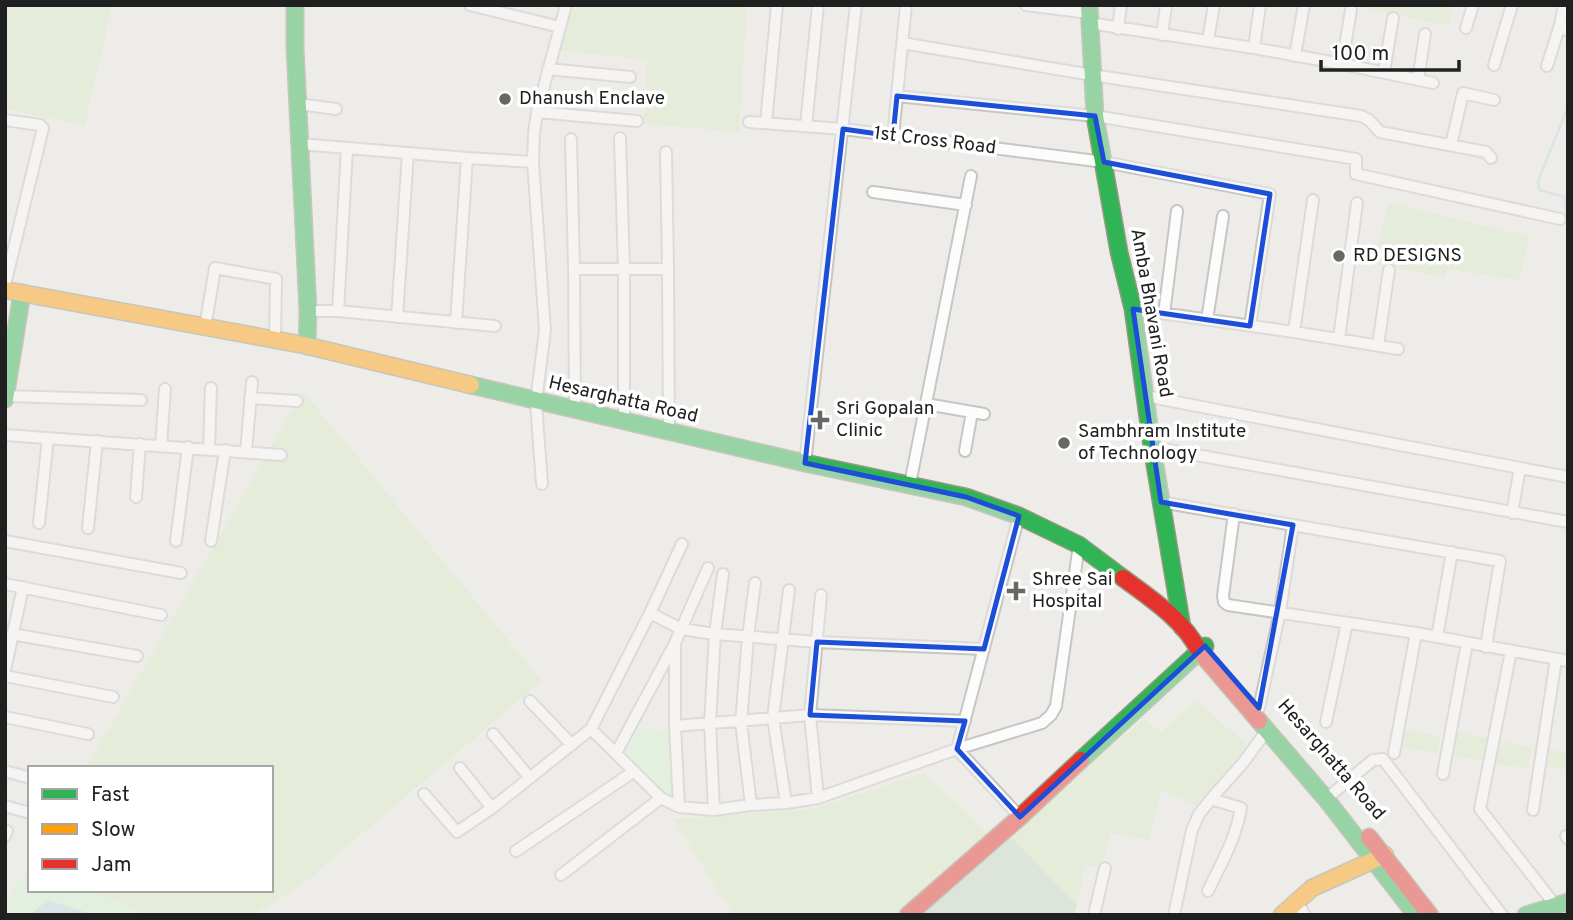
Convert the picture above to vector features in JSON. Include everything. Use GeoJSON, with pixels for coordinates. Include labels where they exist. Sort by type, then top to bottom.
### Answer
{"type":"FeatureCollection","features":[{"type":"Feature","properties":{"kind":"main road"},"geometry":{"type":"LineString","coordinates":[[295,5],[308,312],[307,346]]}},
{"type":"Feature","properties":{"kind":"main road","name":"Amba Bhavani Road"},"geometry":{"type":"LineString","coordinates":[[1089,14],[1095,116],[1119,251],[1133,309],[1161,502],[1195,641]]}},
{"type":"Feature","properties":{"kind":"main road","name":"Hesarghatta Road"},"geometry":{"type":"LineString","coordinates":[[5,290],[307,346],[575,411],[967,497],[1019,516],[1079,545],[1159,605],[1195,641],[1332,794],[1380,858],[1416,915]]}},
{"type":"Feature","properties":{"kind":"main road"},"geometry":{"type":"LineString","coordinates":[[6,398],[22,293]]}},
{"type":"Feature","properties":{"kind":"main road"},"geometry":{"type":"LineString","coordinates":[[908,915],[1020,817],[1195,641]]}},
{"type":"Feature","properties":{"kind":"main road","name":"Hesarghatta Road"},"geometry":{"type":"LineString","coordinates":[[1256,710],[1267,730],[1430,915]]}},
{"type":"Feature","properties":{"kind":"main road"},"geometry":{"type":"LineString","coordinates":[[1282,915],[1301,908],[1312,888],[1380,858]]}},
{"type":"Feature","properties":{"kind":"main road"},"geometry":{"type":"LineString","coordinates":[[1526,915],[1562,904]]}},
{"type":"Feature","properties":{"kind":"street"},"geometry":{"type":"LineString","coordinates":[[470,5],[560,27]]}},
{"type":"Feature","properties":{"kind":"street"},"geometry":{"type":"LineString","coordinates":[[542,484],[536,401],[545,330],[533,162],[534,133],[537,112],[566,5]]}},
{"type":"Feature","properties":{"kind":"street"},"geometry":{"type":"LineString","coordinates":[[766,123],[777,5]]}},
{"type":"Feature","properties":{"kind":"street"},"geometry":{"type":"LineString","coordinates":[[806,126],[818,5]]}},
{"type":"Feature","properties":{"kind":"street"},"geometry":{"type":"LineString","coordinates":[[805,463],[856,5]]}},
{"type":"Feature","properties":{"kind":"street"},"geometry":{"type":"LineString","coordinates":[[893,136],[906,5]]}},
{"type":"Feature","properties":{"kind":"street"},"geometry":{"type":"LineString","coordinates":[[1026,5],[1048,6],[1089,14],[1118,29],[1208,40],[1433,83]]}},
{"type":"Feature","properties":{"kind":"street"},"geometry":{"type":"LineString","coordinates":[[1118,29],[1121,5]]}},
{"type":"Feature","properties":{"kind":"street"},"geometry":{"type":"LineString","coordinates":[[1161,35],[1166,5]]}},
{"type":"Feature","properties":{"kind":"street"},"geometry":{"type":"LineString","coordinates":[[1208,40],[1214,5]]}},
{"type":"Feature","properties":{"kind":"street"},"geometry":{"type":"LineString","coordinates":[[1254,48],[1260,5]]}},
{"type":"Feature","properties":{"kind":"street"},"geometry":{"type":"LineString","coordinates":[[1295,56],[1304,5]]}},
{"type":"Feature","properties":{"kind":"street"},"geometry":{"type":"LineString","coordinates":[[1466,28],[1473,5]]}},
{"type":"Feature","properties":{"kind":"street"},"geometry":{"type":"LineString","coordinates":[[1494,65],[1512,5]]}},
{"type":"Feature","properties":{"kind":"street"},"geometry":{"type":"LineString","coordinates":[[1547,66],[1564,28],[1564,5]]}},
{"type":"Feature","properties":{"kind":"street"},"geometry":{"type":"LineString","coordinates":[[1342,64],[1350,10]]}},
{"type":"Feature","properties":{"kind":"street"},"geometry":{"type":"LineString","coordinates":[[1384,72],[1392,18]]}},
{"type":"Feature","properties":{"kind":"street"},"geometry":{"type":"LineString","coordinates":[[1418,80],[1425,34]]}},
{"type":"Feature","properties":{"kind":"street"},"geometry":{"type":"LineString","coordinates":[[902,43],[1361,116],[1380,132],[1486,152],[1491,158]]}},
{"type":"Feature","properties":{"kind":"street"},"geometry":{"type":"LineString","coordinates":[[548,69],[630,77]]}},
{"type":"Feature","properties":{"kind":"street"},"geometry":{"type":"LineString","coordinates":[[1451,145],[1463,93],[1494,100]]}},
{"type":"Feature","properties":{"kind":"street"},"geometry":{"type":"LineString","coordinates":[[897,96],[1095,116],[1356,159],[1356,174],[1560,219]]}},
{"type":"Feature","properties":{"kind":"street"},"geometry":{"type":"LineString","coordinates":[[298,104],[337,109]]}},
{"type":"Feature","properties":{"kind":"street"},"geometry":{"type":"LineString","coordinates":[[537,112],[637,121]]}},
{"type":"Feature","properties":{"kind":"street"},"geometry":{"type":"LineString","coordinates":[[5,120],[40,125],[43,128],[5,285]]}},
{"type":"Feature","properties":{"kind":"street","name":"1st Cross Road"},"geometry":{"type":"LineString","coordinates":[[749,122],[843,129],[1104,162],[1270,194],[1250,326]]}},
{"type":"Feature","properties":{"kind":"street"},"geometry":{"type":"LineString","coordinates":[[620,138],[624,269],[624,422]]}},
{"type":"Feature","properties":{"kind":"street"},"geometry":{"type":"LineString","coordinates":[[571,139],[575,411]]}},
{"type":"Feature","properties":{"kind":"street"},"geometry":{"type":"LineString","coordinates":[[300,144],[533,162]]}},
{"type":"Feature","properties":{"kind":"street"},"geometry":{"type":"LineString","coordinates":[[338,311],[347,148]]}},
{"type":"Feature","properties":{"kind":"street"},"geometry":{"type":"LineString","coordinates":[[666,152],[669,432]]}},
{"type":"Feature","properties":{"kind":"street"},"geometry":{"type":"LineString","coordinates":[[397,317],[408,153]]}},
{"type":"Feature","properties":{"kind":"street"},"geometry":{"type":"LineString","coordinates":[[456,323],[467,158]]}},
{"type":"Feature","properties":{"kind":"street"},"geometry":{"type":"LineString","coordinates":[[910,484],[971,176]]}},
{"type":"Feature","properties":{"kind":"street"},"geometry":{"type":"LineString","coordinates":[[873,192],[967,205]]}},
{"type":"Feature","properties":{"kind":"street"},"geometry":{"type":"LineString","coordinates":[[1294,332],[1313,200]]}},
{"type":"Feature","properties":{"kind":"street"},"geometry":{"type":"LineString","coordinates":[[1339,339],[1357,203]]}},
{"type":"Feature","properties":{"kind":"street"},"geometry":{"type":"LineString","coordinates":[[1164,314],[1178,211]]}},
{"type":"Feature","properties":{"kind":"street"},"geometry":{"type":"LineString","coordinates":[[1207,320],[1223,216]]}},
{"type":"Feature","properties":{"kind":"street"},"geometry":{"type":"LineString","coordinates":[[205,328],[215,268],[276,279],[275,339]]}},
{"type":"Feature","properties":{"kind":"street"},"geometry":{"type":"LineString","coordinates":[[574,269],[668,270]]}},
{"type":"Feature","properties":{"kind":"street"},"geometry":{"type":"LineString","coordinates":[[1378,345],[1389,270]]}},
{"type":"Feature","properties":{"kind":"street"},"geometry":{"type":"LineString","coordinates":[[1133,309],[1398,349]]}},
{"type":"Feature","properties":{"kind":"street"},"geometry":{"type":"LineString","coordinates":[[308,312],[338,311],[495,326]]}},
{"type":"Feature","properties":{"kind":"street"},"geometry":{"type":"LineString","coordinates":[[246,452],[252,382]]}},
{"type":"Feature","properties":{"kind":"street"},"geometry":{"type":"LineString","coordinates":[[161,446],[165,388]]}},
{"type":"Feature","properties":{"kind":"street"},"geometry":{"type":"LineString","coordinates":[[209,449],[211,388]]}},
{"type":"Feature","properties":{"kind":"street"},"geometry":{"type":"LineString","coordinates":[[1145,396],[1568,477]]}},
{"type":"Feature","properties":{"kind":"street"},"geometry":{"type":"LineString","coordinates":[[6,398],[141,400]]}},
{"type":"Feature","properties":{"kind":"street"},"geometry":{"type":"LineString","coordinates":[[250,398],[297,401]]}},
{"type":"Feature","properties":{"kind":"street"},"geometry":{"type":"LineString","coordinates":[[926,404],[978,413],[965,452]]}},
{"type":"Feature","properties":{"kind":"street"},"geometry":{"type":"LineString","coordinates":[[5,435],[281,454]]}},
{"type":"Feature","properties":{"kind":"street"},"geometry":{"type":"LineString","coordinates":[[39,523],[48,438]]}},
{"type":"Feature","properties":{"kind":"street"},"geometry":{"type":"LineString","coordinates":[[88,528],[97,441]]}},
{"type":"Feature","properties":{"kind":"street"},"geometry":{"type":"LineString","coordinates":[[136,498],[140,444]]}},
{"type":"Feature","properties":{"kind":"street"},"geometry":{"type":"LineString","coordinates":[[1152,446],[1568,522]]}},
{"type":"Feature","properties":{"kind":"street"},"geometry":{"type":"LineString","coordinates":[[176,541],[188,447]]}},
{"type":"Feature","properties":{"kind":"street"},"geometry":{"type":"LineString","coordinates":[[211,541],[225,450]]}},
{"type":"Feature","properties":{"kind":"street"},"geometry":{"type":"LineString","coordinates":[[1512,513],[1520,468]]}},
{"type":"Feature","properties":{"kind":"street"},"geometry":{"type":"LineString","coordinates":[[1161,502],[1500,561],[1486,647]]}},
{"type":"Feature","properties":{"kind":"street"},"geometry":{"type":"LineString","coordinates":[[1234,514],[1223,596],[1228,605],[1416,633],[1562,660],[1533,810]]}},
{"type":"Feature","properties":{"kind":"street"},"geometry":{"type":"LineString","coordinates":[[957,748],[1019,516]]}},
{"type":"Feature","properties":{"kind":"street"},"geometry":{"type":"LineString","coordinates":[[1256,710],[1280,612],[1293,525]]}},
{"type":"Feature","properties":{"kind":"street"},"geometry":{"type":"LineString","coordinates":[[5,541],[181,573]]}},
{"type":"Feature","properties":{"kind":"street"},"geometry":{"type":"LineString","coordinates":[[424,794],[457,832],[492,808],[591,729],[682,544]]}},
{"type":"Feature","properties":{"kind":"street"},"geometry":{"type":"LineString","coordinates":[[591,729],[661,798],[679,807],[714,810],[818,798],[957,748],[1042,723],[1056,706],[1079,545]]}},
{"type":"Feature","properties":{"kind":"street"},"geometry":{"type":"LineString","coordinates":[[1437,637],[1452,552]]}},
{"type":"Feature","properties":{"kind":"street"},"geometry":{"type":"LineString","coordinates":[[616,753],[675,643],[708,568]]}},
{"type":"Feature","properties":{"kind":"street"},"geometry":{"type":"LineString","coordinates":[[714,810],[710,723],[715,634],[723,574]]}},
{"type":"Feature","properties":{"kind":"street"},"geometry":{"type":"LineString","coordinates":[[751,805],[741,722],[755,583]]}},
{"type":"Feature","properties":{"kind":"street"},"geometry":{"type":"LineString","coordinates":[[5,584],[161,615]]}},
{"type":"Feature","properties":{"kind":"street"},"geometry":{"type":"LineString","coordinates":[[5,670],[23,587]]}},
{"type":"Feature","properties":{"kind":"street"},"geometry":{"type":"LineString","coordinates":[[786,803],[773,718],[789,590]]}},
{"type":"Feature","properties":{"kind":"street"},"geometry":{"type":"LineString","coordinates":[[818,798],[810,715],[821,595]]}},
{"type":"Feature","properties":{"kind":"street"},"geometry":{"type":"LineString","coordinates":[[650,613],[681,629],[748,638],[984,649]]}},
{"type":"Feature","properties":{"kind":"street"},"geometry":{"type":"LineString","coordinates":[[1326,722],[1347,623]]}},
{"type":"Feature","properties":{"kind":"street"},"geometry":{"type":"LineString","coordinates":[[1394,753],[1416,633]]}},
{"type":"Feature","properties":{"kind":"street"},"geometry":{"type":"LineString","coordinates":[[12,634],[137,656]]}},
{"type":"Feature","properties":{"kind":"street"},"geometry":{"type":"LineString","coordinates":[[675,643],[679,807]]}},
{"type":"Feature","properties":{"kind":"street"},"geometry":{"type":"LineString","coordinates":[[1443,774],[1467,643]]}},
{"type":"Feature","properties":{"kind":"street"},"geometry":{"type":"LineString","coordinates":[[1511,651],[1480,809],[1562,904]]}},
{"type":"Feature","properties":{"kind":"street"},"geometry":{"type":"LineString","coordinates":[[5,676],[113,697]]}},
{"type":"Feature","properties":{"kind":"street"},"geometry":{"type":"LineString","coordinates":[[530,701],[572,745]]}},
{"type":"Feature","properties":{"kind":"street"},"geometry":{"type":"LineString","coordinates":[[675,726],[810,715],[965,721]]}},
{"type":"Feature","properties":{"kind":"street"},"geometry":{"type":"LineString","coordinates":[[5,717],[88,734]]}},
{"type":"Feature","properties":{"kind":"street"},"geometry":{"type":"LineString","coordinates":[[1174,915],[1192,830],[1199,814],[1243,763],[1267,730]]}},
{"type":"Feature","properties":{"kind":"street"},"geometry":{"type":"LineString","coordinates":[[494,734],[530,778]]}},
{"type":"Feature","properties":{"kind":"street"},"geometry":{"type":"LineString","coordinates":[[957,748],[1020,817]]}},
{"type":"Feature","properties":{"kind":"street"},"geometry":{"type":"LineString","coordinates":[[1332,794],[1373,760],[1383,760],[1502,915]]}},
{"type":"Feature","properties":{"kind":"street"},"geometry":{"type":"LineString","coordinates":[[460,768],[492,808]]}},
{"type":"Feature","properties":{"kind":"street"},"geometry":{"type":"LineString","coordinates":[[5,771],[28,777]]}},
{"type":"Feature","properties":{"kind":"street"},"geometry":{"type":"LineString","coordinates":[[516,851],[633,772]]}},
{"type":"Feature","properties":{"kind":"street"},"geometry":{"type":"LineString","coordinates":[[561,875],[661,798]]}},
{"type":"Feature","properties":{"kind":"street"},"geometry":{"type":"LineString","coordinates":[[1208,891],[1233,841],[1241,808],[1211,799]]}},
{"type":"Feature","properties":{"kind":"street"},"geometry":{"type":"LineString","coordinates":[[5,806],[28,812]]}},
{"type":"Feature","properties":{"kind":"street"},"geometry":{"type":"LineString","coordinates":[[1094,915],[1105,868]]}},
{"type":"Feature","properties":{"kind":"highlighted area"},"geometry":{"type":"Polygon","coordinates":[[[897,96],[1095,116],[1104,162],[1270,194],[1250,326],[1133,309],[1161,502],[1293,525],[1259,708],[1205,646],[1020,817],[957,749],[965,721],[810,715],[817,642],[984,649],[1019,516],[966,497],[805,463],[843,129],[893,136],[897,96]]]}},
{"type":"Feature","properties":{"kind":"green space"},"geometry":{"type":"Polygon","coordinates":[[[5,5],[112,5],[85,126],[5,109],[5,5]]]}},
{"type":"Feature","properties":{"kind":"green space"},"geometry":{"type":"Polygon","coordinates":[[[570,5],[747,5],[739,132],[644,124],[647,60],[557,50],[570,5]]]}},
{"type":"Feature","properties":{"kind":"green space"},"geometry":{"type":"Polygon","coordinates":[[[1352,5],[1453,5],[1448,26],[1352,5]]]}},
{"type":"Feature","properties":{"kind":"green space"},"geometry":{"type":"Polygon","coordinates":[[[1388,203],[1529,236],[1520,280],[1447,269],[1445,278],[1374,263],[1388,203]]]}},
{"type":"Feature","properties":{"kind":"green space"},"geometry":{"type":"Polygon","coordinates":[[[303,391],[542,681],[303,884],[253,915],[146,915],[93,892],[273,892],[273,766],[87,766],[303,391]]]}},
{"type":"Feature","properties":{"kind":"green space"},"geometry":{"type":"Polygon","coordinates":[[[1197,700],[1248,746],[1196,805],[1161,790],[1150,840],[1111,833],[1101,868],[1085,865],[1077,905],[1010,836],[1144,718],[1161,732],[1197,700]]]}},
{"type":"Feature","properties":{"kind":"green space"},"geometry":{"type":"Polygon","coordinates":[[[635,728],[670,731],[672,796],[658,788],[621,754],[635,728]]]}},
{"type":"Feature","properties":{"kind":"green space"},"geometry":{"type":"Polygon","coordinates":[[[1401,729],[1440,736],[1437,753],[1398,747],[1401,729]]]}},
{"type":"Feature","properties":{"kind":"green space"},"geometry":{"type":"Polygon","coordinates":[[[1453,732],[1488,738],[1484,761],[1449,755],[1453,732]]]}},
{"type":"Feature","properties":{"kind":"green space"},"geometry":{"type":"Polygon","coordinates":[[[1498,741],[1532,747],[1528,769],[1494,763],[1498,741]]]}},
{"type":"Feature","properties":{"kind":"green space"},"geometry":{"type":"Polygon","coordinates":[[[1545,749],[1568,753],[1568,770],[1542,765],[1545,749]]]}},
{"type":"Feature","properties":{"kind":"green space"},"geometry":{"type":"Polygon","coordinates":[[[925,773],[992,838],[901,915],[733,915],[673,819],[812,809],[925,773]]]}},
{"type":"Feature","properties":{"kind":"green space"},"geometry":{"type":"Polygon","coordinates":[[[1010,836],[1077,905],[1074,915],[920,915],[1010,836]]]}},
{"type":"Feature","properties":{"kind":"green space"},"geometry":{"type":"Polygon","coordinates":[[[28,869],[28,892],[93,892],[146,915],[94,915],[48,900],[31,915],[5,915],[5,900],[28,869]]]}},
{"type":"Feature","properties":{"kind":"water"},"geometry":{"type":"Polygon","coordinates":[[[48,900],[94,915],[31,915],[48,900]]]}},
{"type":"Feature","properties":{"kind":"waterway"},"geometry":{"type":"LineString","coordinates":[[1568,107],[1538,181],[1539,190],[1565,197],[1568,237]]}},
{"type":"Feature","properties":{"kind":"traffic: fast"},"geometry":{"type":"LineString","coordinates":[[295,5],[308,311],[307,346]]}},
{"type":"Feature","properties":{"kind":"traffic: fast"},"geometry":{"type":"LineString","coordinates":[[1089,5],[1095,116],[1119,252],[1133,309],[1152,447],[1182,627]]}},
{"type":"Feature","properties":{"kind":"traffic: fast"},"geometry":{"type":"LineString","coordinates":[[5,399],[22,293]]}},
{"type":"Feature","properties":{"kind":"traffic: fast"},"geometry":{"type":"LineString","coordinates":[[471,385],[805,463],[966,497],[1019,516],[1079,545],[1123,578]]}},
{"type":"Feature","properties":{"kind":"traffic: fast"},"geometry":{"type":"LineString","coordinates":[[1081,760],[1205,646]]}},
{"type":"Feature","properties":{"kind":"traffic: fast"},"geometry":{"type":"LineString","coordinates":[[1259,721],[1326,799],[1416,915]]}},
{"type":"Feature","properties":{"kind":"traffic: fast"},"geometry":{"type":"LineString","coordinates":[[1526,915],[1568,902]]}},
{"type":"Feature","properties":{"kind":"traffic: slow"},"geometry":{"type":"LineString","coordinates":[[5,290],[304,345],[471,385]]}},
{"type":"Feature","properties":{"kind":"traffic: slow"},"geometry":{"type":"LineString","coordinates":[[1282,915],[1312,888],[1385,855]]}},
{"type":"Feature","properties":{"kind":"traffic: jam"},"geometry":{"type":"LineString","coordinates":[[1123,578],[1185,629],[1199,651],[1259,721]]}},
{"type":"Feature","properties":{"kind":"traffic: jam"},"geometry":{"type":"LineString","coordinates":[[908,915],[1081,760]]}},
{"type":"Feature","properties":{"kind":"traffic: jam"},"geometry":{"type":"LineString","coordinates":[[1369,837],[1430,915]]}},
{"type":"Feature","properties":{"kind":"place","name":"Dhanush Enclave"},"geometry":{"type":"Point","coordinates":[505,99]}},
{"type":"Feature","properties":{"kind":"place","name":"RD DESIGNS"},"geometry":{"type":"Point","coordinates":[1339,256]}},
{"type":"Feature","properties":{"kind":"place","name":"Sri Gopalan Clinic"},"geometry":{"type":"Point","coordinates":[820,420]}},
{"type":"Feature","properties":{"kind":"place","name":"Sambhram Institute of Technology"},"geometry":{"type":"Point","coordinates":[1064,443]}},
{"type":"Feature","properties":{"kind":"place","name":"Shree Sai Hospital"},"geometry":{"type":"Point","coordinates":[1016,591]}}]}
